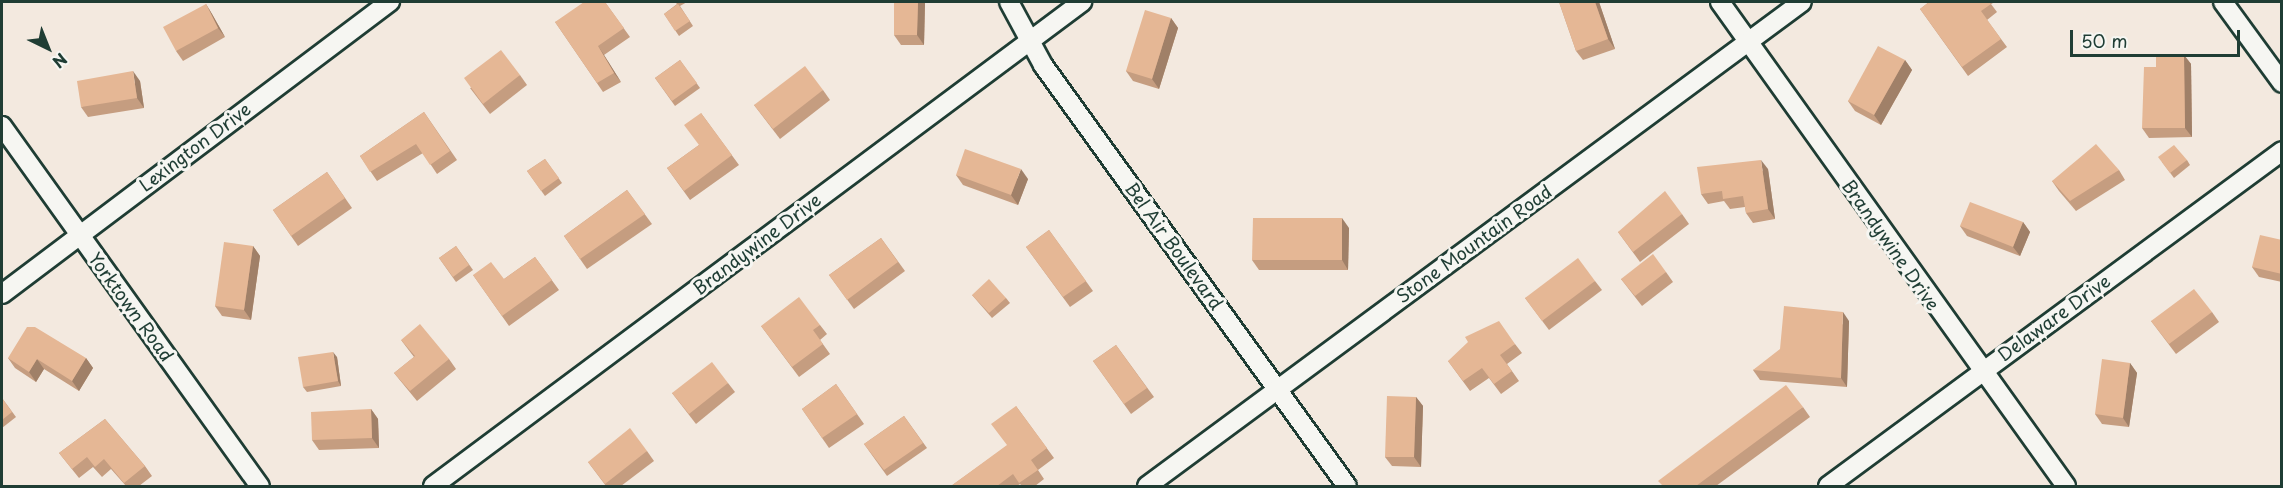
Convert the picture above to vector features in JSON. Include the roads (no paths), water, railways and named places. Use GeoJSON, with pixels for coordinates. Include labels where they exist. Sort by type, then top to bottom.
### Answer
{"type":"FeatureCollection","features":[{"type":"Feature","properties":{"kind":"street","name":"Lexington Drive"},"geometry":{"type":"LineString","coordinates":[[2,294],[390,2]]}},
{"type":"Feature","properties":{"kind":"street","name":"Bel Air Boulevard"},"geometry":{"type":"LineString","coordinates":[[1009,2],[1028,42],[1347,486]]}},
{"type":"Feature","properties":{"kind":"street","name":"Brandywine Drive"},"geometry":{"type":"LineString","coordinates":[[433,486],[1082,2]]}},
{"type":"Feature","properties":{"kind":"street","name":"Brandywine Drive"},"geometry":{"type":"LineString","coordinates":[[1720,2],[1980,372],[2066,486]]}},
{"type":"Feature","properties":{"kind":"street","name":"Stone Mountain Road"},"geometry":{"type":"LineString","coordinates":[[1147,486],[1802,2]]}},
{"type":"Feature","properties":{"kind":"street"},"geometry":{"type":"LineString","coordinates":[[2223,2],[2282,83]]}},
{"type":"Feature","properties":{"kind":"street","name":"Yorktown Road"},"geometry":{"type":"LineString","coordinates":[[2,126],[260,486]]}},
{"type":"Feature","properties":{"kind":"street","name":"Delaware Drive"},"geometry":{"type":"LineString","coordinates":[[1828,486],[2282,152]]}}]}
